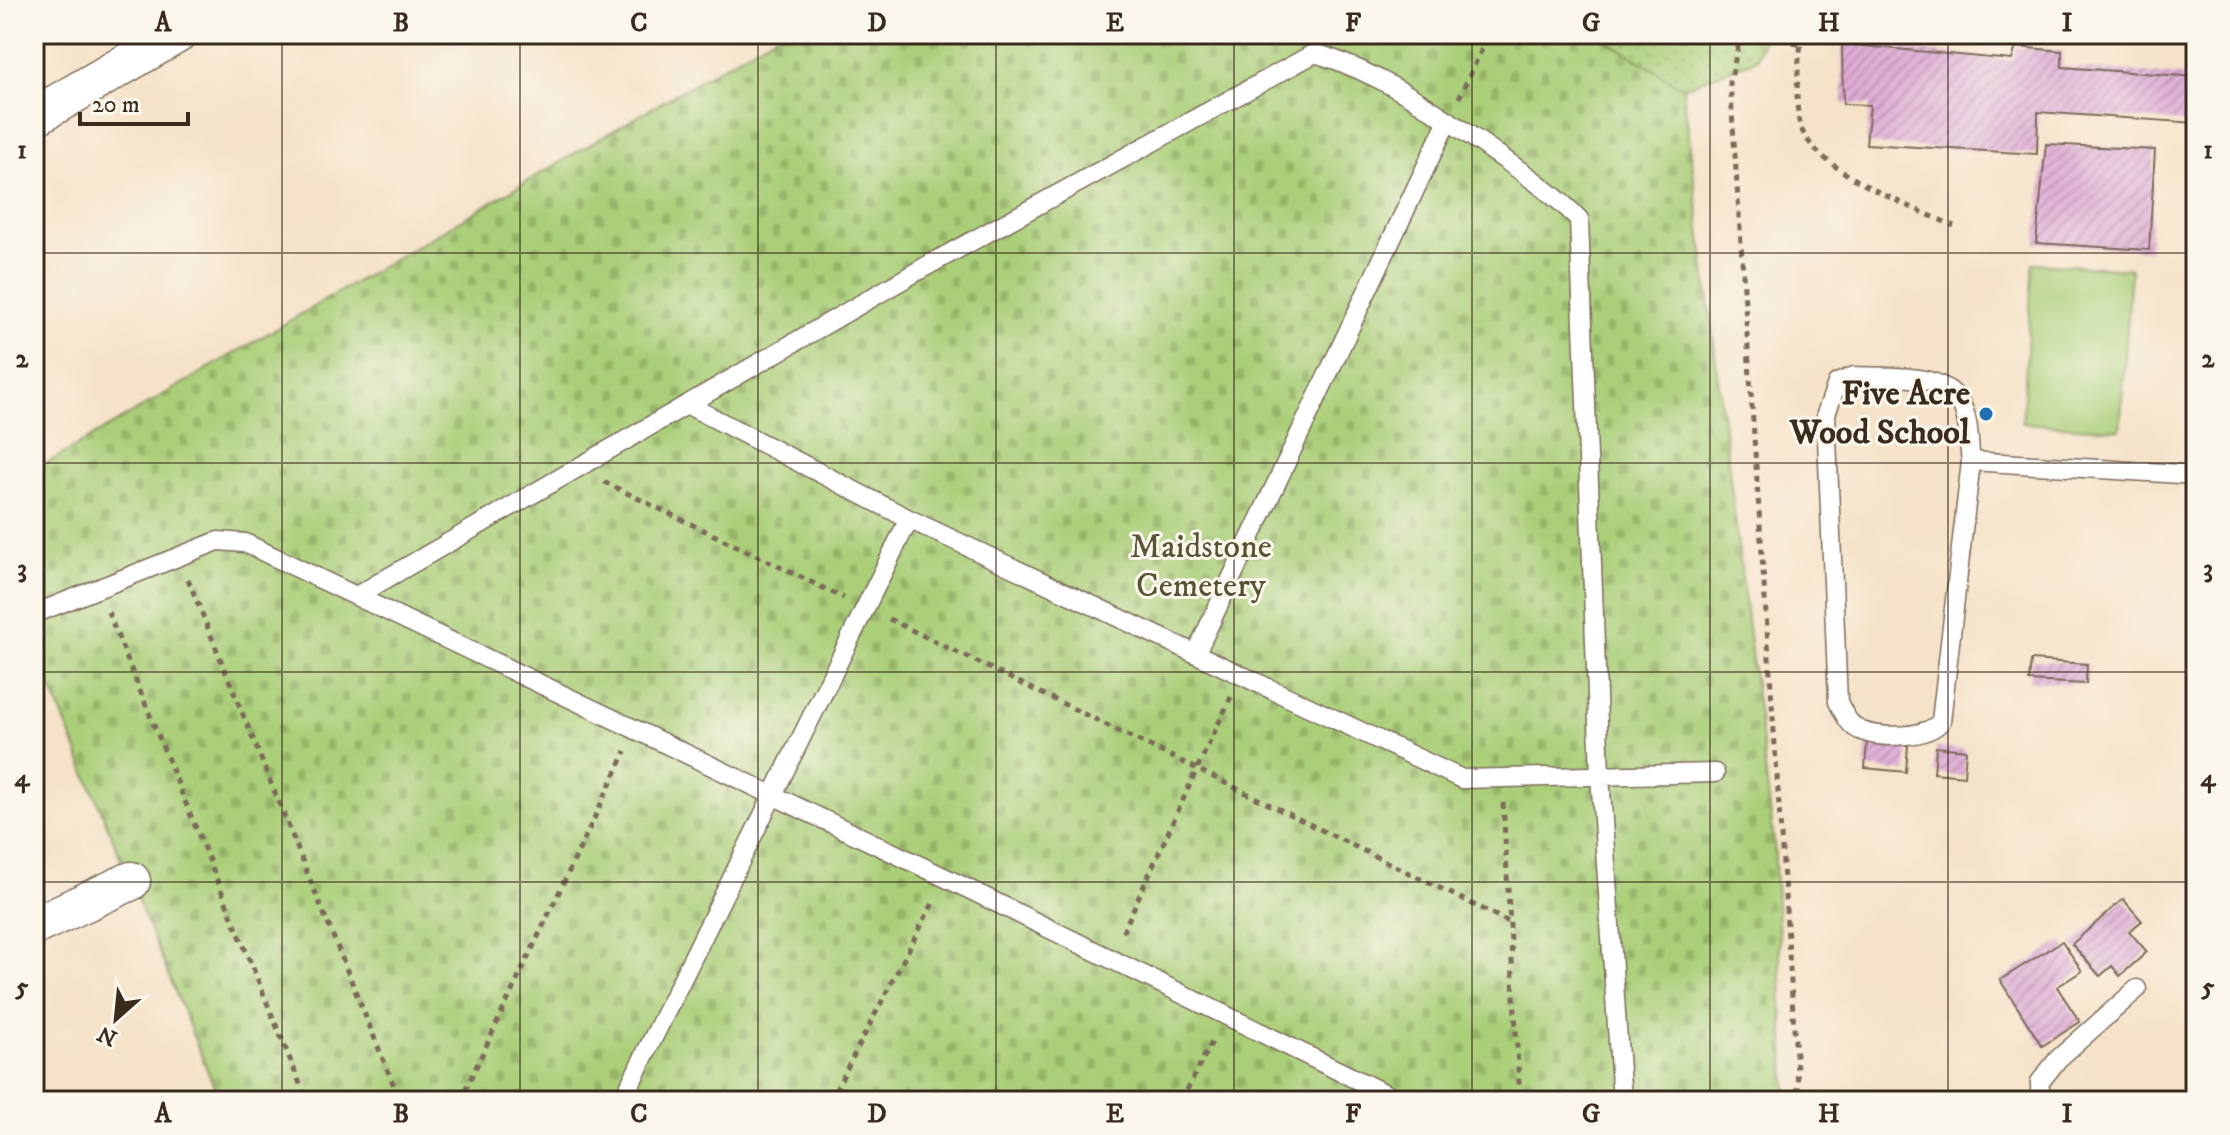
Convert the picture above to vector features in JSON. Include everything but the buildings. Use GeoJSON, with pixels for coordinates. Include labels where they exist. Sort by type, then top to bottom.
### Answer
{"type":"FeatureCollection","features":[{"type":"Feature","properties":{"kind":"street"},"geometry":{"type":"LineString","coordinates":[[34,117],[177,34]]}},
{"type":"Feature","properties":{"kind":"street"},"geometry":{"type":"LineString","coordinates":[[34,926],[131,881]]}},
{"type":"Feature","properties":{"kind":"lane"},"geometry":{"type":"LineString","coordinates":[[358,595],[923,268],[1315,53],[1353,64],[1416,97],[1558,197],[1579,219],[1600,775],[1622,1101]]}},
{"type":"Feature","properties":{"kind":"lane"},"geometry":{"type":"LineString","coordinates":[[1196,653],[1448,120]]}},
{"type":"Feature","properties":{"kind":"lane"},"geometry":{"type":"LineString","coordinates":[[1854,376],[1934,382],[1950,389],[1963,407],[1971,461],[1941,721],[1935,730],[1917,735],[1863,732],[1851,724],[1838,702],[1826,414],[1837,383],[1854,376]]}},
{"type":"Feature","properties":{"kind":"lane"},"geometry":{"type":"LineString","coordinates":[[688,405],[909,519],[1462,779],[1715,773]]}},
{"type":"Feature","properties":{"kind":"lane"},"geometry":{"type":"LineString","coordinates":[[1971,461],[2196,475]]}},
{"type":"Feature","properties":{"kind":"lane"},"geometry":{"type":"LineString","coordinates":[[622,1101],[909,519]]}},
{"type":"Feature","properties":{"kind":"lane"},"geometry":{"type":"LineString","coordinates":[[34,614],[218,541],[245,543],[946,878],[1400,1101]]}},
{"type":"Feature","properties":{"kind":"lane"},"geometry":{"type":"LineString","coordinates":[[2040,1101],[2040,1082],[2058,1059],[2137,989]]}},
{"type":"Feature","properties":{"kind":"path"},"geometry":{"type":"LineString","coordinates":[[1448,120],[1489,34]]}},
{"type":"Feature","properties":{"kind":"path"},"geometry":{"type":"LineString","coordinates":[[1741,34],[1730,82],[1799,1101]]}},
{"type":"Feature","properties":{"kind":"path"},"geometry":{"type":"LineString","coordinates":[[1771,34],[1800,45]]}},
{"type":"Feature","properties":{"kind":"path"},"geometry":{"type":"LineString","coordinates":[[1803,34],[1800,45],[1799,123],[1818,153],[1850,177],[1954,226]]}},
{"type":"Feature","properties":{"kind":"path"},"geometry":{"type":"LineString","coordinates":[[578,469],[1511,923]]}},
{"type":"Feature","properties":{"kind":"path"},"geometry":{"type":"LineString","coordinates":[[179,556],[400,1101]]}},
{"type":"Feature","properties":{"kind":"path"},"geometry":{"type":"LineString","coordinates":[[99,589],[307,1101]]}},
{"type":"Feature","properties":{"kind":"path"},"geometry":{"type":"LineString","coordinates":[[1110,959],[1242,675]]}},
{"type":"Feature","properties":{"kind":"path"},"geometry":{"type":"LineString","coordinates":[[460,1101],[636,729]]}},
{"type":"Feature","properties":{"kind":"path"},"geometry":{"type":"LineString","coordinates":[[1501,778],[1520,1101]]}},
{"type":"Feature","properties":{"kind":"path"},"geometry":{"type":"LineString","coordinates":[[830,1101],[946,878]]}},
{"type":"Feature","properties":{"kind":"path"},"geometry":{"type":"LineString","coordinates":[[1181,1101],[1226,1015]]}},
{"type":"Feature","properties":{"kind":"green space","name":"Maidstone Cemetery"},"geometry":{"type":"Polygon","coordinates":[[[778,34],[1597,34],[1683,88],[1774,843],[1787,1101],[220,1101],[34,646],[34,471],[778,34]]]}},
{"type":"Feature","properties":{"kind":"green space"},"geometry":{"type":"Polygon","coordinates":[[[1597,34],[1764,34],[1757,59],[1683,88],[1597,34]]]}},
{"type":"Feature","properties":{"kind":"green space"},"geometry":{"type":"Polygon","coordinates":[[[2033,263],[2131,269],[2120,430],[2022,423],[2033,263]]]}},
{"type":"Feature","properties":{"kind":"place","name":"Five Acre Wood School"},"geometry":{"type":"Point","coordinates":[1986,414]}}]}
